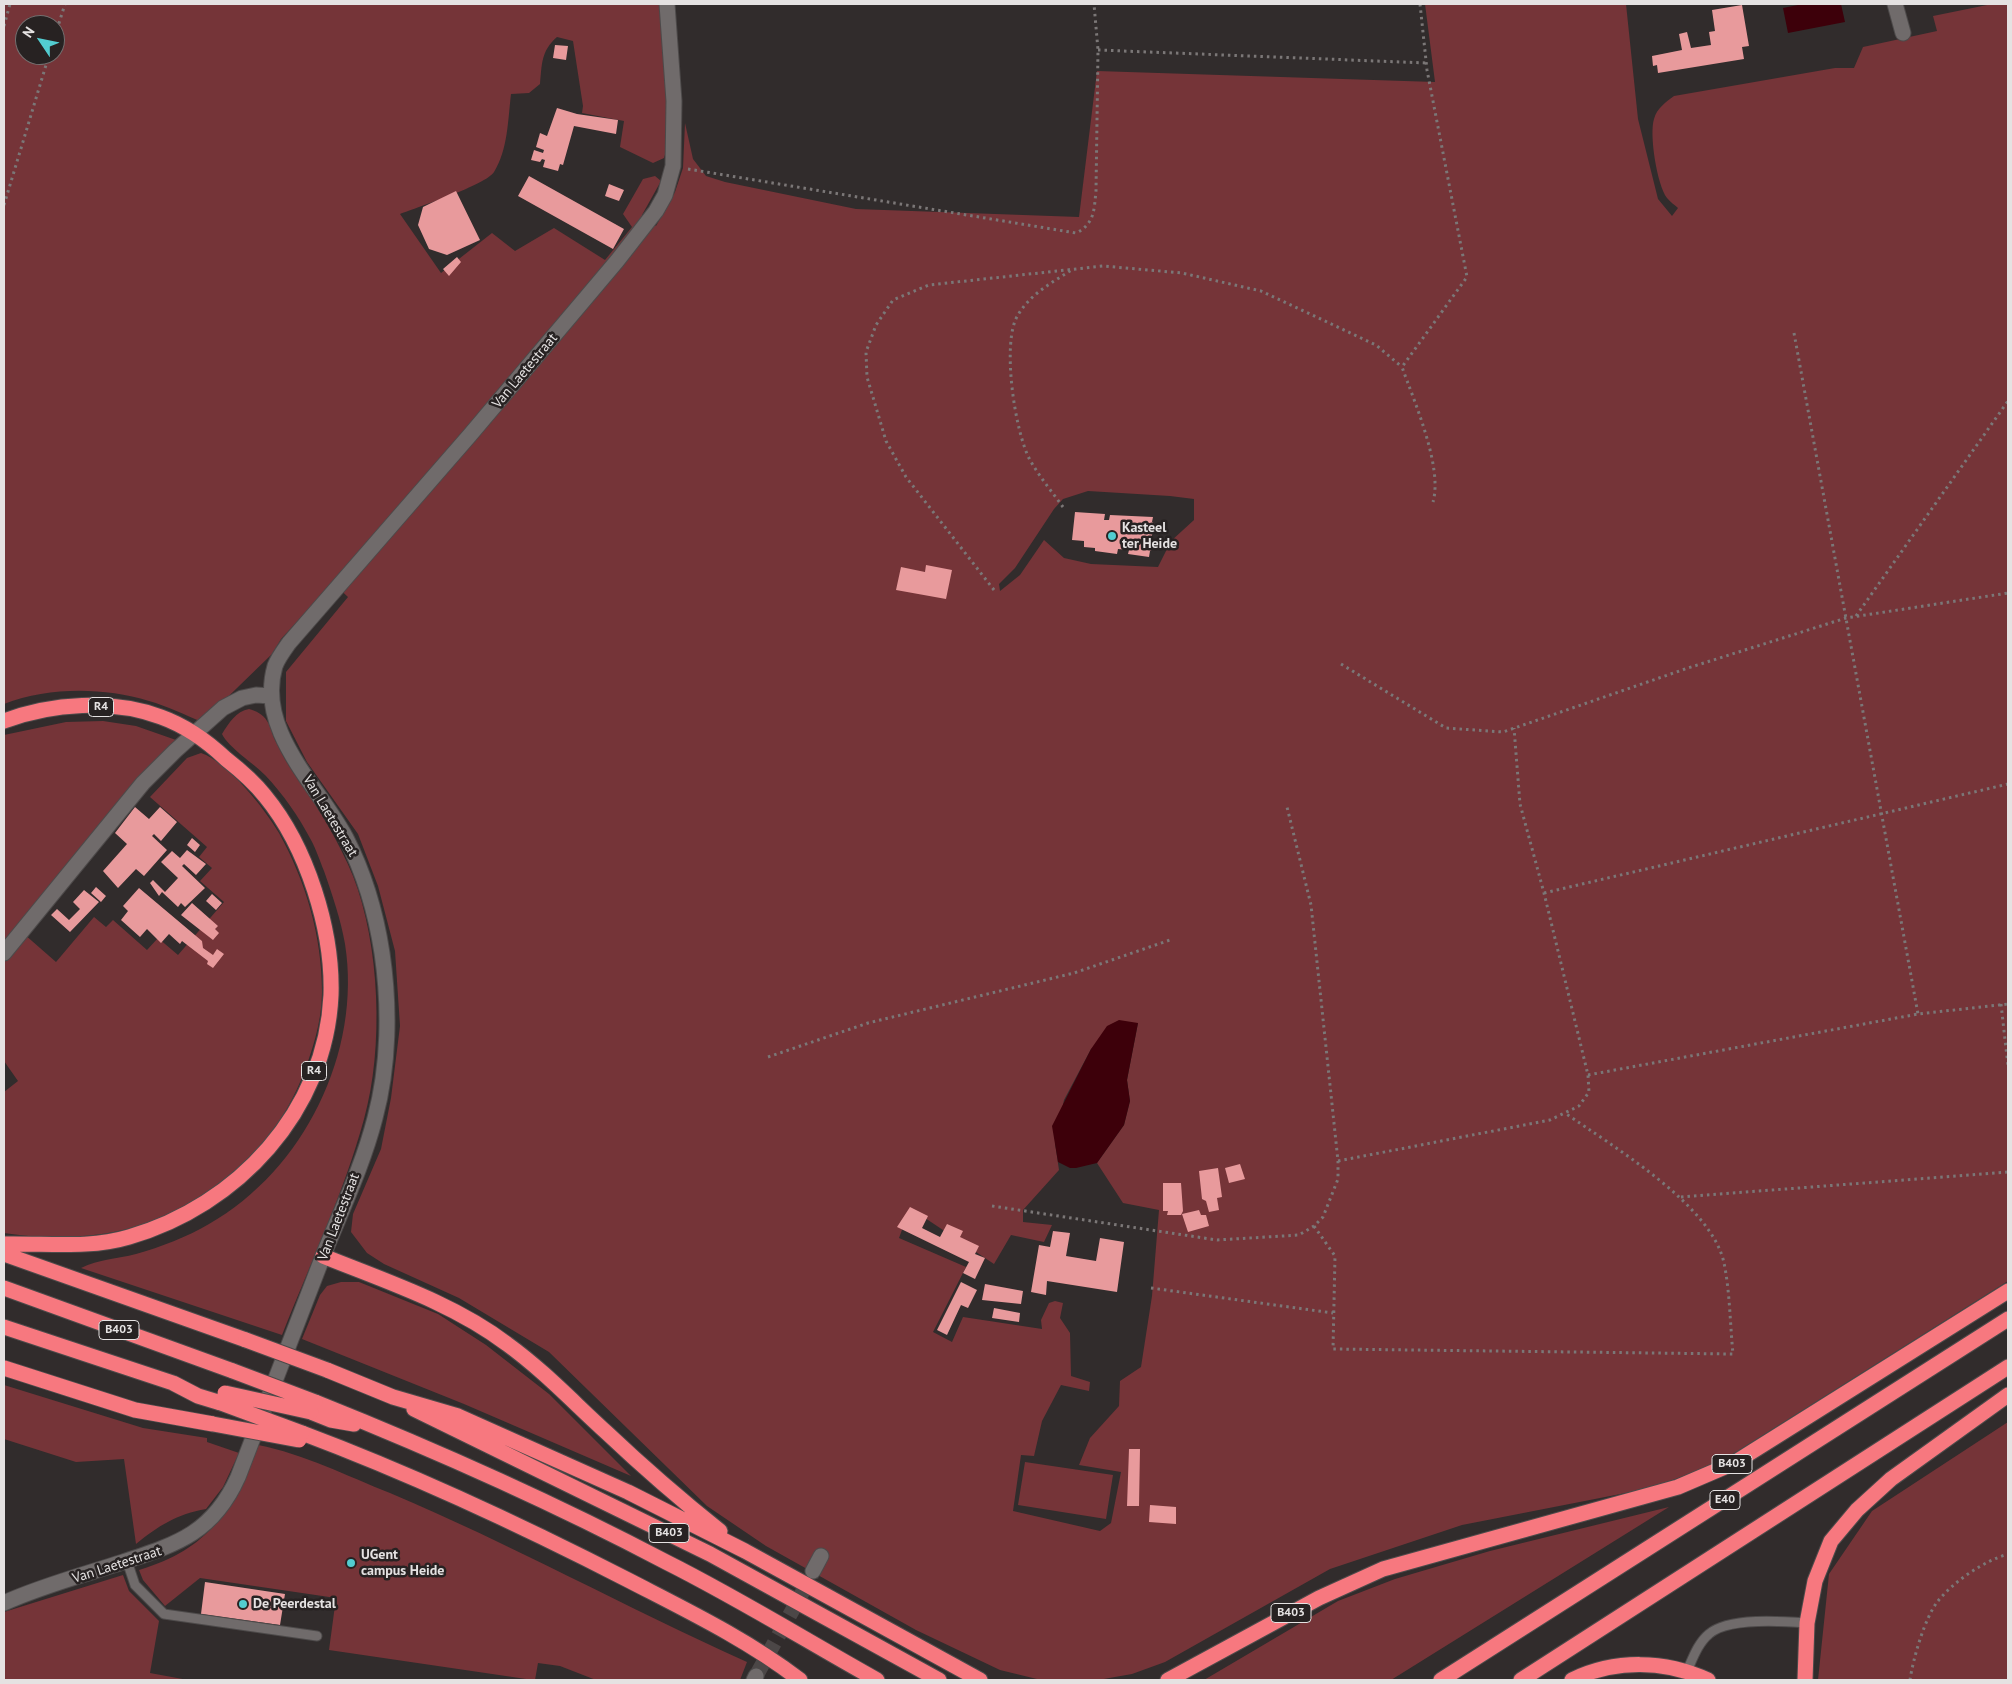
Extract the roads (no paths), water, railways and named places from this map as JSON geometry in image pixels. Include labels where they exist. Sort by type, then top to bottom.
[{"type":"highway","name":"R4","points":[[4,721],[45,709],[74,706],[105,707],[147,713],[196,734],[244,774],[265,796],[289,832],[306,870],[322,916],[330,958],[329,1006],[325,1034],[314,1071],[299,1107],[277,1139],[248,1171],[220,1194],[189,1214],[127,1238],[96,1243],[60,1245],[4,1244]]},
{"type":"highway","name":"B403","points":[[4,1254],[246,1340],[393,1397],[458,1416],[628,1492],[745,1551],[980,1680]]},
{"type":"highway","name":"B403","points":[[323,1256],[416,1293],[465,1318],[506,1343],[555,1383],[665,1487],[745,1551]]},
{"type":"highway","name":"B403","points":[[4,1288],[234,1371],[313,1407],[389,1431],[504,1482],[668,1562],[877,1680]]},
{"type":"highway","name":"B403","points":[[1168,1680],[1319,1598],[1383,1569],[1678,1487],[1734,1463],[2008,1291]]},
{"type":"highway","name":"E40","points":[[1441,1680],[2008,1319]]},
{"type":"highway","points":[[4,1327],[223,1398],[301,1437]]},
{"type":"highway","points":[[1521,1680],[2008,1367]]},
{"type":"highway","points":[[4,1368],[134,1410],[326,1442],[448,1493],[565,1548],[674,1604],[771,1658],[800,1680]]},
{"type":"highway","points":[[1805,1680],[1807,1623],[1815,1581],[1831,1541],[1857,1510],[1891,1479],[2008,1395]]},
{"type":"highway","name":"B403","points":[[393,1397],[425,1416],[582,1490],[710,1554],[939,1680]]},
{"type":"highway","points":[[223,1398],[313,1407]]},
{"type":"highway","points":[[1572,1680],[1616,1666],[1658,1664],[1688,1671],[1708,1680]]},
{"type":"street","name":"Van Laetestraat","points":[[4,1604],[166,1548],[194,1532],[221,1508],[231,1493],[360,1164],[378,1106],[383,1077],[386,1030],[382,954],[374,915],[359,866],[346,838],[282,736],[274,715],[271,696],[276,665],[289,643],[470,436],[628,248],[665,195],[673,166],[674,101],[667,4]]},
{"type":"street","points":[[1894,4],[1903,32]]},
{"type":"street","points":[[4,953],[144,783],[223,708],[242,698],[256,695],[271,696]]},
{"type":"street","points":[[814,1571],[821,1556]]},
{"type":"lane","points":[[127,1561],[135,1585],[164,1614],[317,1636]]},
{"type":"lane","points":[[1688,1671],[1697,1650],[1709,1634],[1724,1626],[1784,1621],[1807,1623]]},
{"type":"tunnel","points":[[756,1676],[812,1575]]},
{"type":"place","name":"Kasteel ter Heide","points":[[1112,536]]},
{"type":"place","name":"UGent campus Heide","points":[[351,1563]]},
{"type":"place","name":"De Peerdestal","points":[[243,1604]]}]
